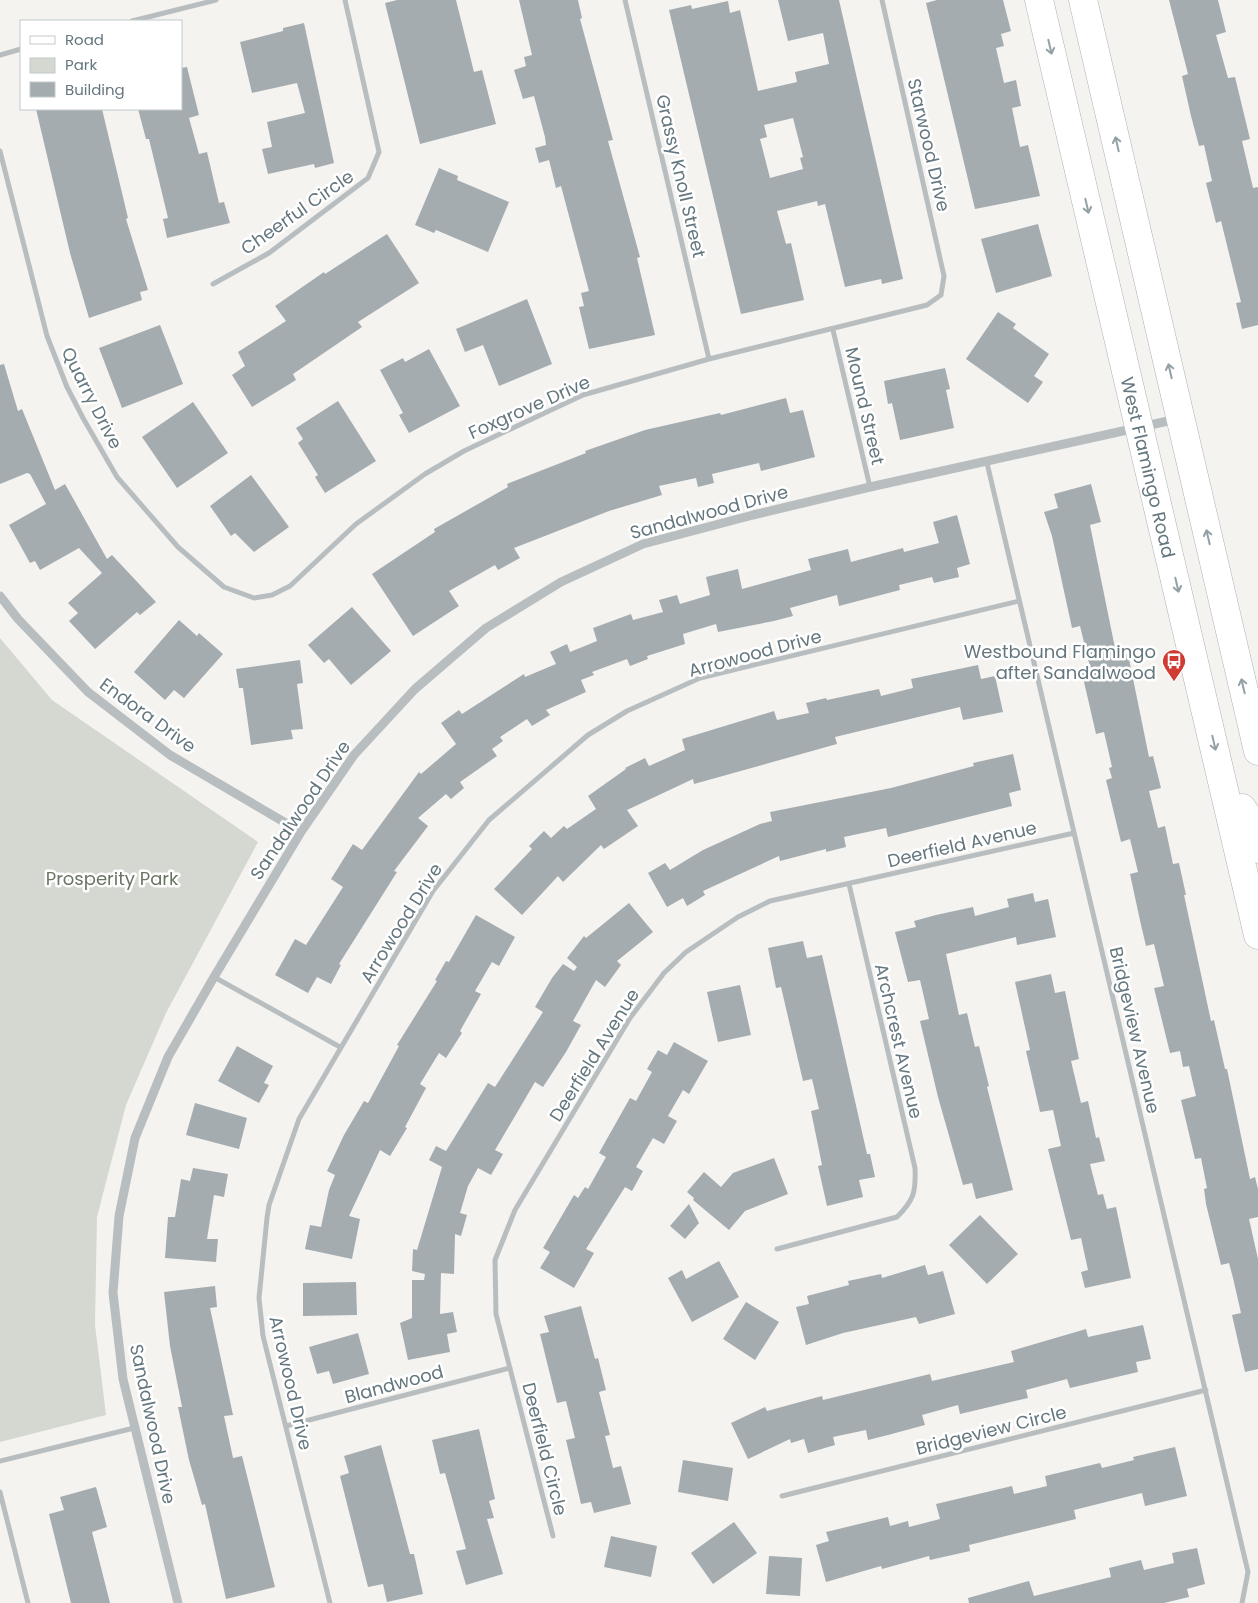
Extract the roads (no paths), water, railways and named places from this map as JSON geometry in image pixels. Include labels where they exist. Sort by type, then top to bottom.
[{"type":"main road","name":"West Flamingo Road","points":[[1038,0],[1258,934]]},
{"type":"main road","points":[[1083,0],[1258,751]]},
{"type":"main road","points":[[1222,778],[1252,823],[1258,849]]},
{"type":"street","points":[[136,20],[216,0]]},
{"type":"street","name":"Cheerful Circle","points":[[212,284],[269,253],[368,178],[379,152],[345,0]]},
{"type":"street","name":"Grassy Knoll Street","points":[[626,0],[709,359]]},
{"type":"street","name":"Starwood Drive","points":[[882,0],[944,276],[941,295]]},
{"type":"street","points":[[0,55],[20,49]]},
{"type":"street","name":"Quarry Drive","points":[[0,151],[47,336],[67,387],[83,418],[117,476],[178,547],[224,587],[254,598]]},
{"type":"street","name":"Foxgrove Drive","points":[[254,598],[272,595],[290,586],[356,524],[426,474],[464,451],[582,395],[709,359],[833,330],[927,305],[941,295]]},
{"type":"street","name":"Mound Street","points":[[833,330],[870,487]]},
{"type":"street","name":"Sandalwood Drive","points":[[178,1603],[123,1379],[113,1293],[119,1216],[134,1138],[168,1057],[301,832],[354,755],[414,689],[486,628],[560,582],[643,544],[870,487],[987,463],[1181,418]]},
{"type":"street","name":"Bridgeview Avenue","points":[[987,463],[1248,1572],[1242,1603]]},
{"type":"street","name":"Endora Drive","points":[[0,596],[18,619],[88,692],[170,755],[301,832]]},
{"type":"street","name":"Arrowood Drive","points":[[330,1603],[263,1336],[260,1307],[268,1205],[299,1119],[434,890],[489,820],[588,735],[627,711],[700,678],[1019,601]]},
{"type":"street","name":"Deerfield Avenue","points":[[510,1368],[496,1314],[495,1260],[515,1210],[630,1018],[664,973],[686,952],[738,917],[770,901],[1074,832]]},
{"type":"street","name":"Archcrest Avenue","points":[[777,1249],[897,1218],[910,1204],[916,1188],[915,1168],[849,884]]},
{"type":"street","points":[[214,977],[340,1047]]},
{"type":"street","name":"Blandwood","points":[[286,1426],[510,1368]]},
{"type":"street","name":"Deerfield Circle","points":[[510,1368],[553,1536]]},
{"type":"street","name":"Bridgeview Circle","points":[[782,1496],[1206,1390]]},
{"type":"street","points":[[0,1461],[134,1428]]},
{"type":"street","points":[[0,1492],[28,1603]]},
{"type":"place","name":"Westbound Flamingo after Sandalwood","points":[[1174,682]]},
{"type":"park label","name":"Prosperity Park","points":[[112,878]]}]
